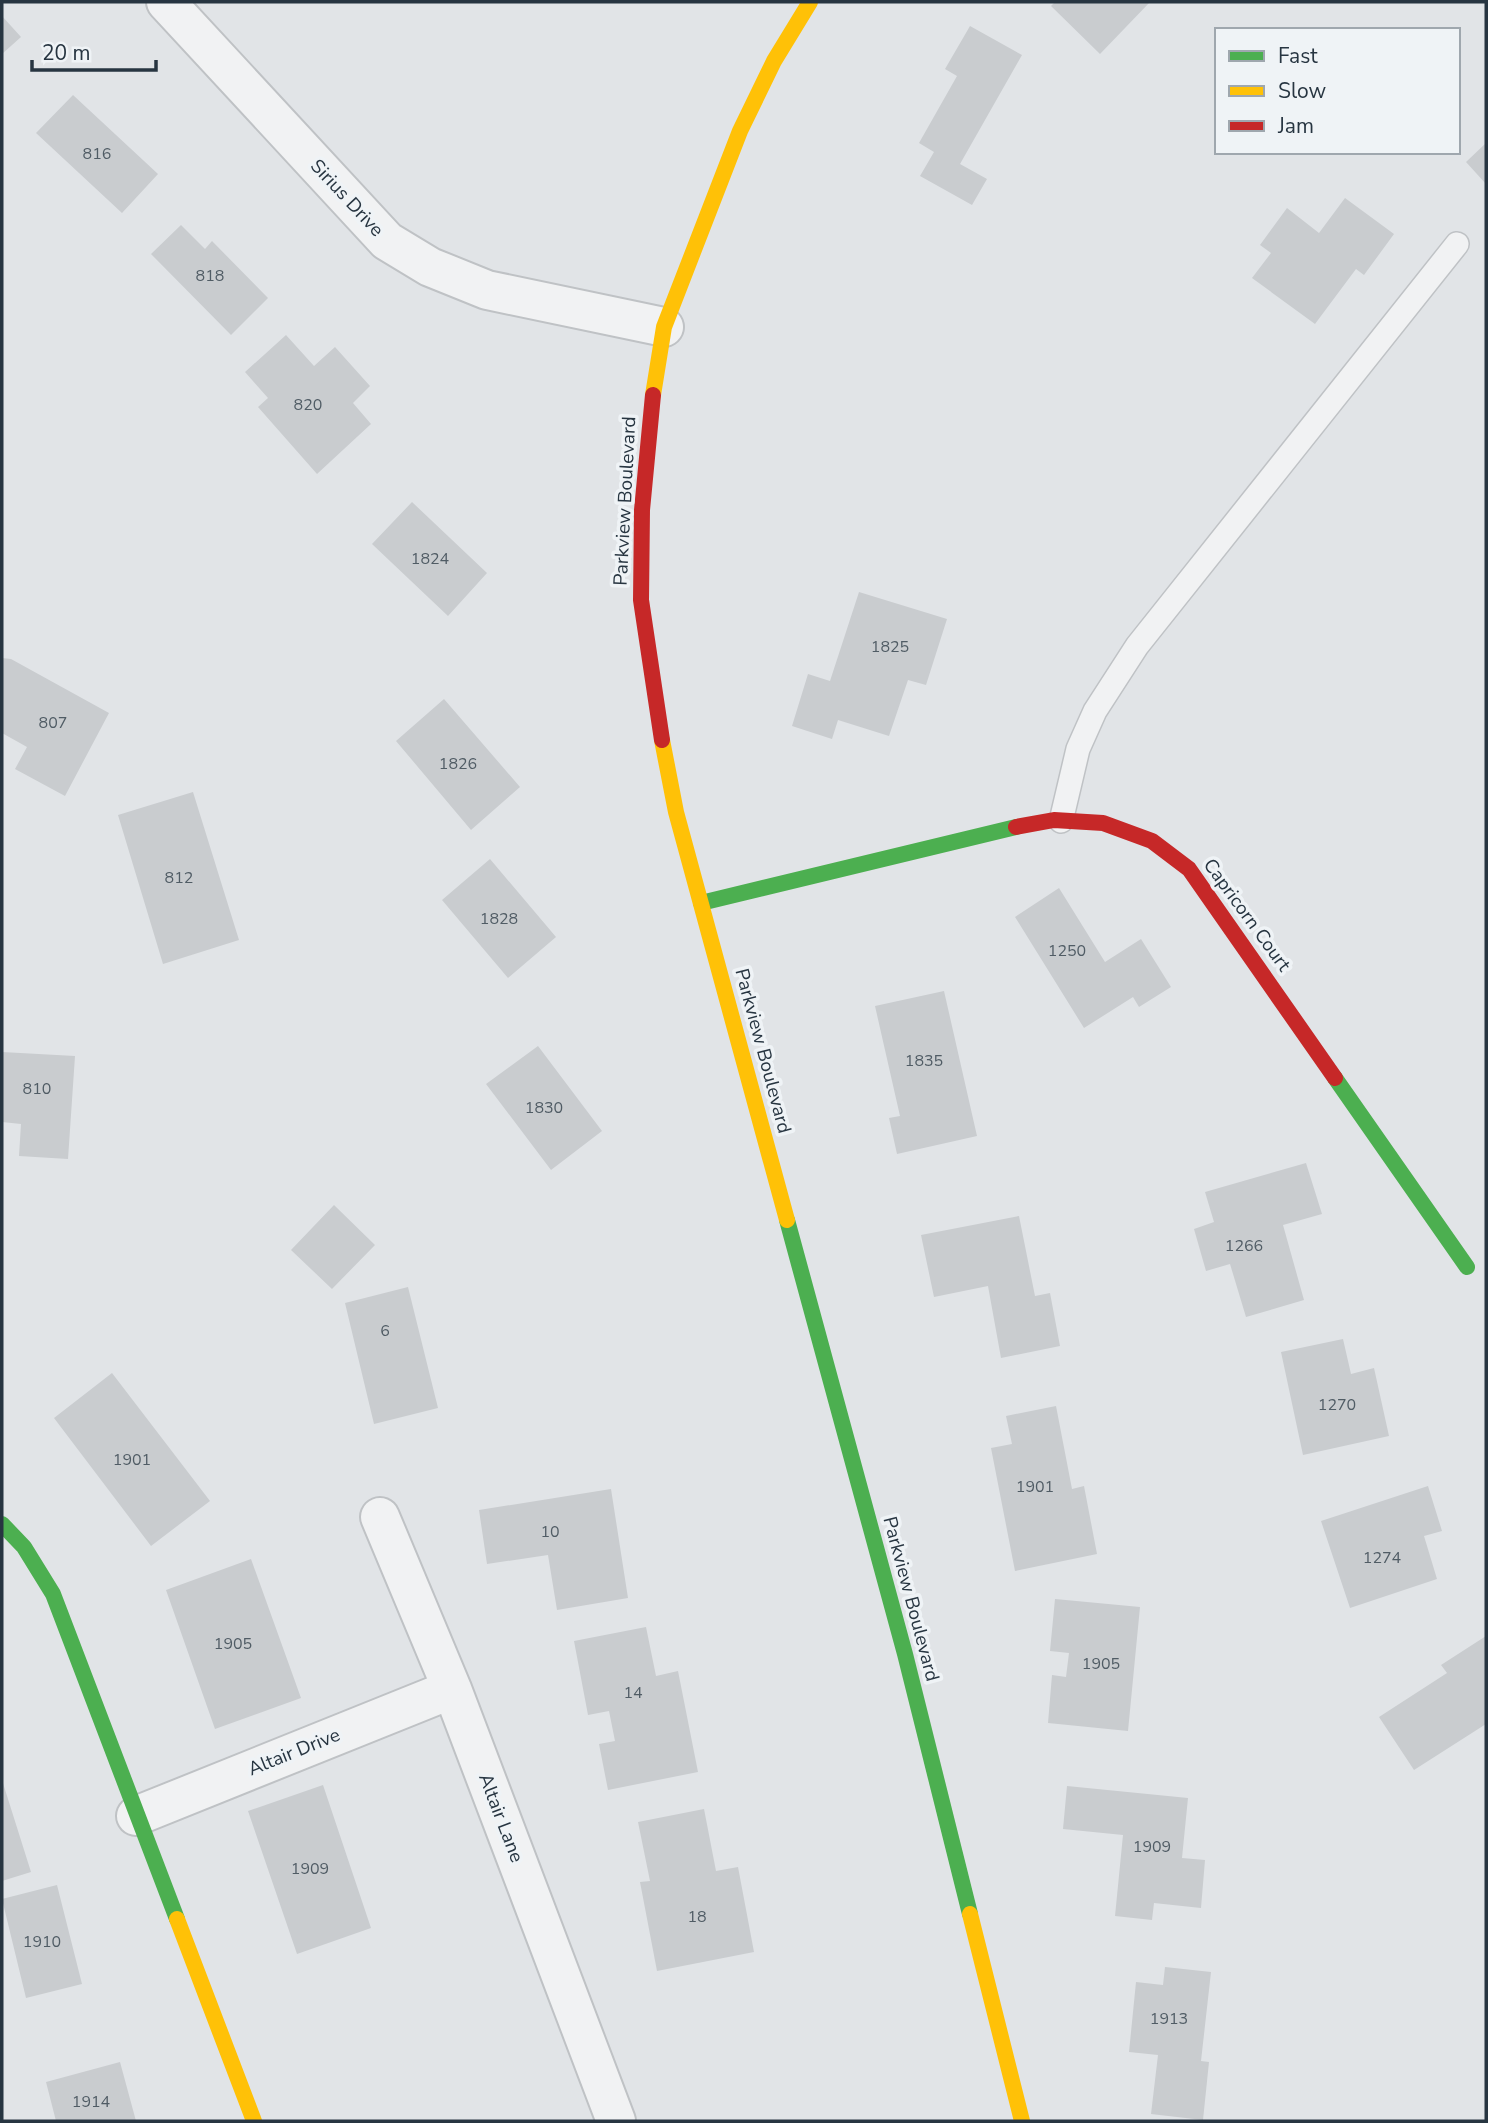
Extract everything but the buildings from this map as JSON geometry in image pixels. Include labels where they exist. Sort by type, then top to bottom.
[{"type":"street","name":"Sirius Drive","points":[[166,2],[387,241],[430,267],[487,290],[664,327]]},
{"type":"street","name":"Parkview Boulevard","points":[[810,2],[774,61],[740,131],[664,327],[652,399],[642,510],[641,600],[655,704],[676,812],[905,1654],[1022,2121]]},
{"type":"street","name":"Capricorn Court","points":[[701,903],[996,831],[1061,821],[1103,823],[1152,841],[1189,869],[1467,1267]]},
{"type":"street","name":"Altair Lane","points":[[380,1517],[452,1689],[616,2121]]},
{"type":"street","points":[[2,1524],[24,1547],[53,1594],[254,2121]]},
{"type":"street","name":"Altair Drive","points":[[136,1816],[452,1689]]},
{"type":"lane","points":[[1061,821],[1078,749],[1095,711],[1129,657],[1457,244]]},
{"type":"traffic: fast","points":[[701,903],[1016,827]]},
{"type":"traffic: fast","points":[[1335,1078],[1467,1267]]},
{"type":"traffic: fast","points":[[787,1220],[905,1654],[970,1914]]},
{"type":"traffic: fast","points":[[2,1524],[24,1547],[53,1594],[177,1919]]},
{"type":"traffic: slow","points":[[653,395],[664,327],[740,131],[774,61],[810,2]]},
{"type":"traffic: slow","points":[[662,740],[676,812],[787,1220]]},
{"type":"traffic: slow","points":[[970,1914],[1022,2121]]},
{"type":"traffic: slow","points":[[177,1919],[254,2121]]},
{"type":"traffic: jam","points":[[653,395],[642,510],[641,600],[662,740]]},
{"type":"traffic: jam","points":[[1016,827],[1054,820],[1103,823],[1152,841],[1189,869],[1335,1078]]}]
